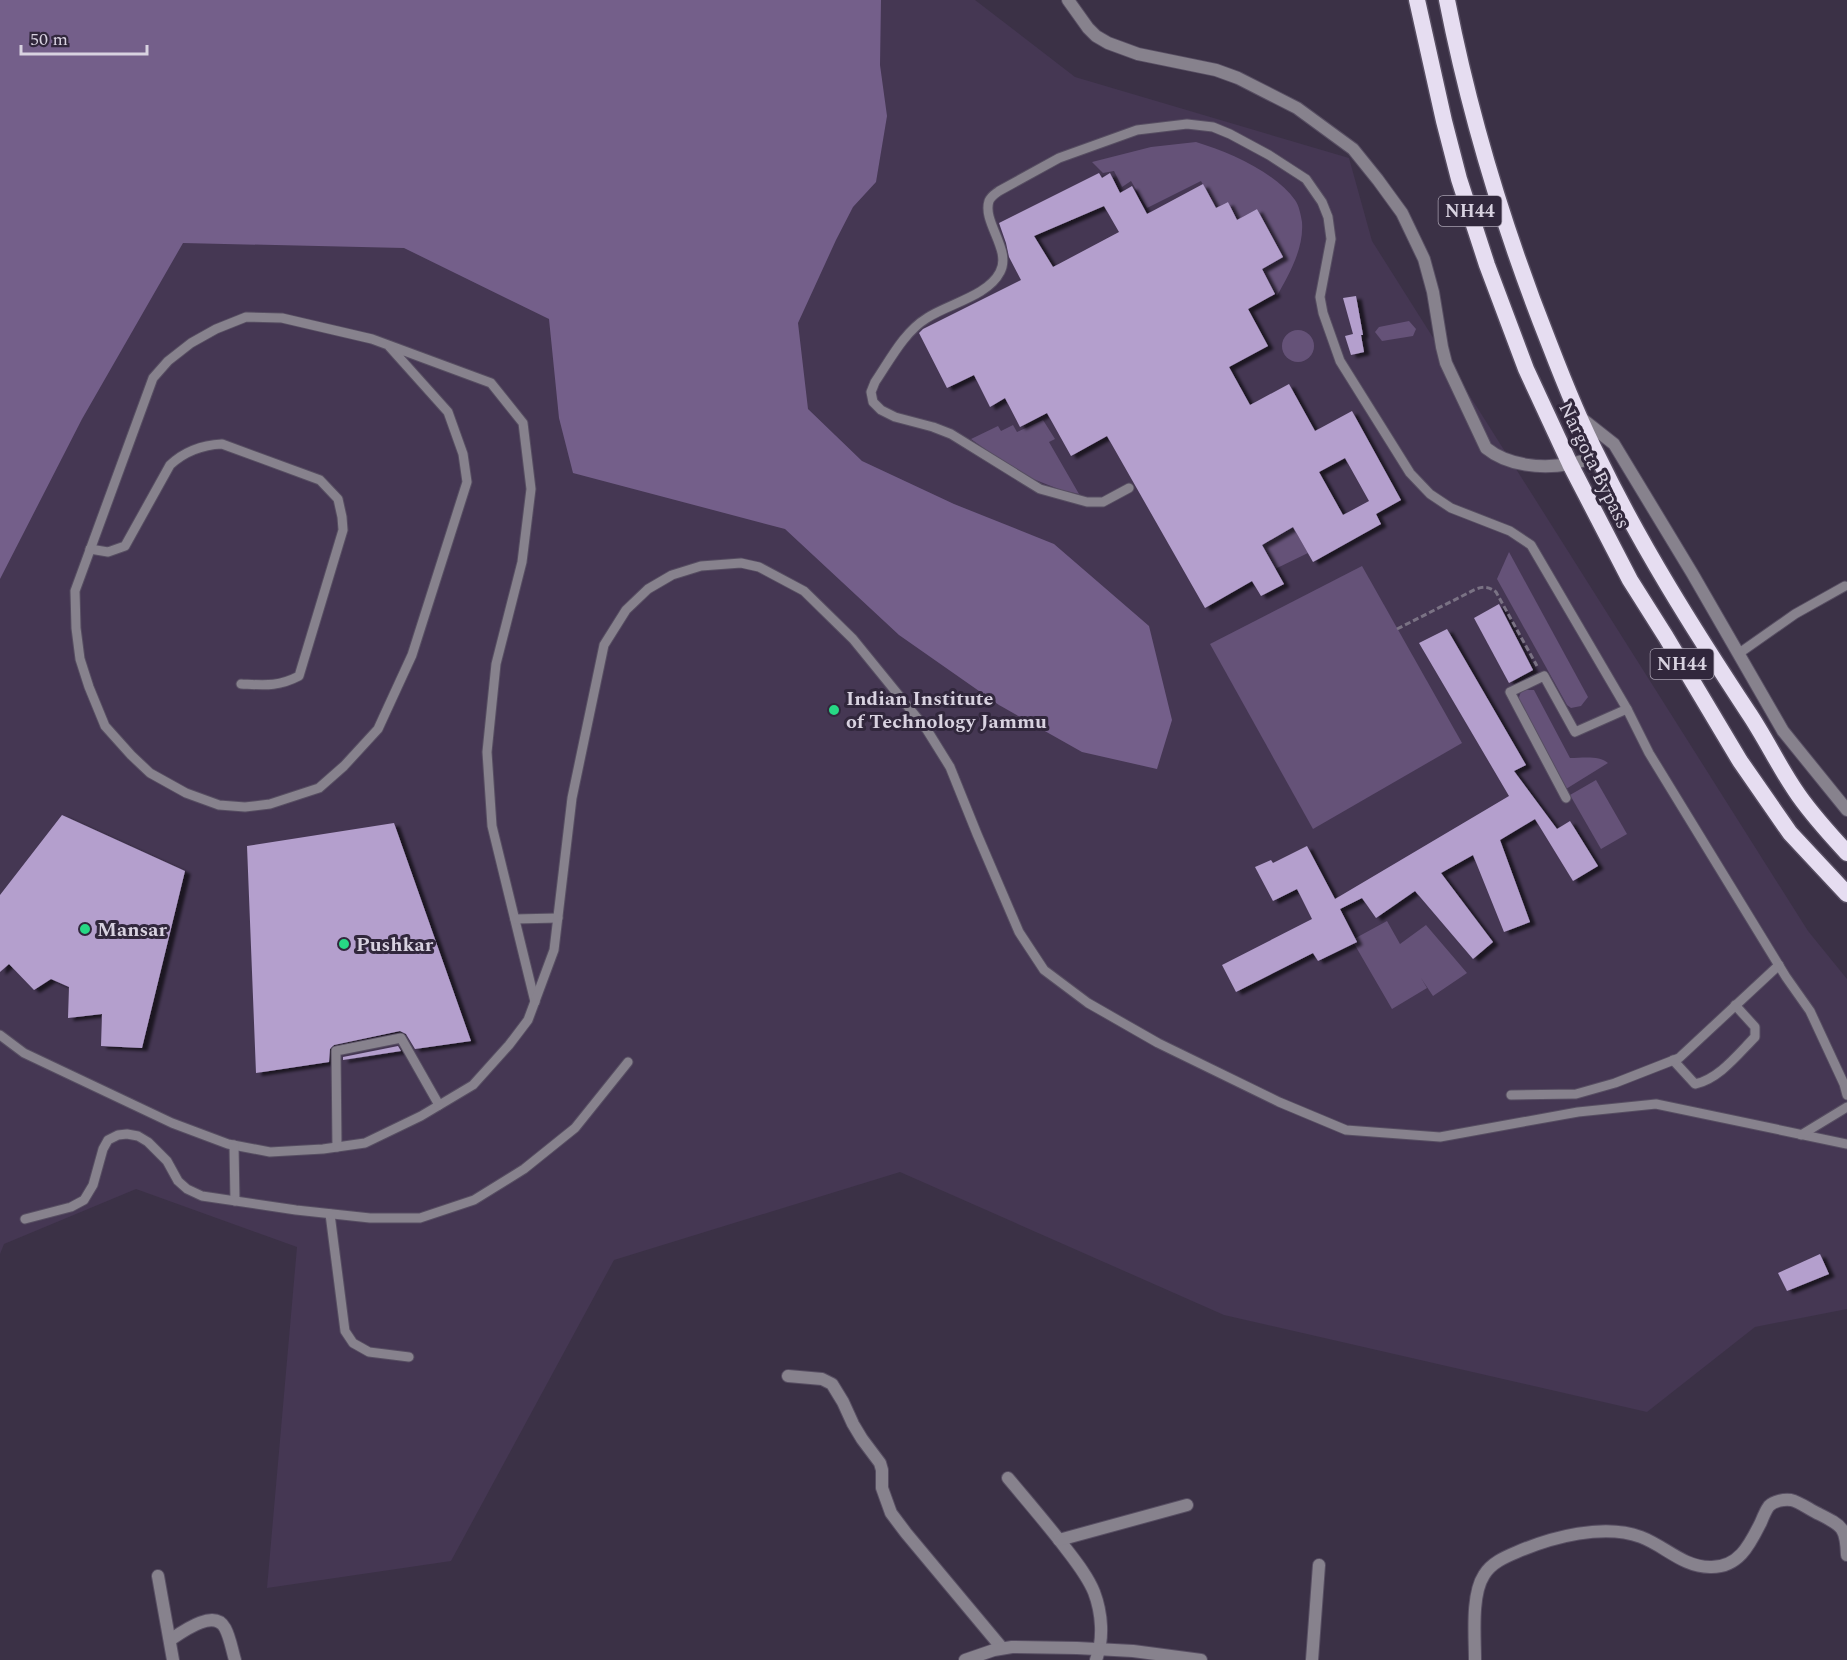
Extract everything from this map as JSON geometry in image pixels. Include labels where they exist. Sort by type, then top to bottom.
[{"type":"highway","name":"Nargota Bypass","points":[[1417,0],[1459,179],[1504,314],[1570,464],[1630,580],[1740,761],[1790,833],[1847,894]]},
{"type":"highway","name":"Nargota Bypass","points":[[1447,0],[1464,80],[1490,173],[1527,286],[1572,402],[1597,456],[1627,514],[1681,606],[1786,775],[1822,825],[1847,853]]},
{"type":"street","points":[[1068,0],[1088,28],[1108,43],[1138,54],[1216,70],[1238,78],[1297,108],[1353,149],[1402,213],[1424,259],[1433,292],[1446,363],[1486,448],[1495,455],[1537,466],[1570,464],[1597,456]]},
{"type":"street","points":[[1580,418],[1614,444],[1783,731],[1847,810]]},
{"type":"street","points":[[788,1376],[822,1379],[832,1384],[857,1431],[880,1462],[882,1488],[891,1513],[1002,1648]]},
{"type":"street","points":[[1008,1478],[1082,1570],[1094,1592],[1100,1614],[1098,1655]]},
{"type":"street","points":[[1475,1660],[1477,1590],[1484,1575],[1494,1564],[1541,1542],[1583,1533],[1621,1532],[1642,1537],[1688,1564],[1711,1568],[1731,1563],[1748,1548],[1769,1506],[1780,1500],[1791,1500],[1842,1528],[1846,1537],[1847,1555]]},
{"type":"street","points":[[1059,1540],[1187,1505]]},
{"type":"street","points":[[1312,1660],[1319,1565]]},
{"type":"street","points":[[158,1576],[173,1660]]},
{"type":"street","points":[[170,1640],[198,1623],[216,1621],[225,1628],[235,1660]]},
{"type":"street","points":[[965,1660],[1002,1648],[1098,1655],[1133,1651],[1201,1660]]},
{"type":"lane","points":[[1129,488],[1103,502],[1087,502],[1040,489],[951,434],[895,417],[880,410],[873,402],[871,392],[875,382],[913,329],[927,318],[979,292],[994,281],[1002,270],[1002,254],[988,207],[990,198],[999,191],[1059,158],[1137,130],[1187,124],[1213,128],[1269,155],[1305,179],[1322,202],[1328,218],[1331,239],[1320,297],[1323,313],[1340,361],[1410,473],[1430,494],[1451,508],[1510,531],[1530,545],[1627,709],[1649,753],[1779,965],[1810,1011],[1847,1095]]},
{"type":"lane","points":[[388,345],[448,412],[463,454],[467,482],[412,655],[378,729],[344,766],[319,788],[270,804],[245,807],[219,805],[186,793],[150,773],[105,726],[80,658],[75,591],[153,378],[168,361],[191,343],[216,329],[246,317],[282,318],[372,339],[491,383],[523,423],[531,489],[522,562],[496,664],[487,752],[492,826],[535,1002]]},
{"type":"lane","points":[[90,549],[108,552],[126,546],[170,465],[181,455],[209,444],[222,444],[320,480],[338,499],[343,530],[299,676],[285,683],[241,684]]},
{"type":"lane","points":[[0,1035],[24,1053],[172,1123],[234,1145],[270,1152],[365,1143],[421,1116],[473,1084],[509,1045],[528,1020],[554,950],[572,798],[604,645],[626,610],[648,589],[672,575],[701,566],[741,563],[759,567],[804,591],[853,639],[927,730],[950,767],[1019,932],[1044,970],[1088,1003],[1158,1043],[1279,1102],[1346,1130],[1440,1137],[1578,1112],[1656,1104],[1847,1144]]},
{"type":"lane","points":[[1738,654],[1795,614],[1845,586]]},
{"type":"lane","points":[[1566,798],[1510,692],[1544,676],[1575,732],[1627,709]]},
{"type":"lane","points":[[515,919],[558,918]]},
{"type":"lane","points":[[1511,1095],[1576,1094],[1615,1083],[1679,1058],[1779,965]]},
{"type":"lane","points":[[1672,1060],[1695,1084],[1704,1082],[1723,1068],[1755,1037],[1755,1027],[1735,1005]]},
{"type":"lane","points":[[337,1147],[336,1051],[401,1038],[439,1105]]},
{"type":"lane","points":[[25,1220],[71,1207],[84,1200],[93,1185],[103,1149],[108,1140],[127,1134],[138,1136],[148,1142],[167,1161],[178,1181],[187,1189],[202,1196],[330,1214],[370,1218],[420,1218],[474,1200],[524,1169],[575,1128],[628,1062]]},
{"type":"lane","points":[[1801,1134],[1847,1107]]},
{"type":"lane","points":[[234,1145],[235,1201]]},
{"type":"lane","points":[[330,1214],[345,1331],[353,1343],[369,1352],[410,1357]]},
{"type":"path","points":[[1397,629],[1476,589],[1490,587],[1496,592],[1538,667]]},
{"type":"shaded area","name":"Indian Institute of Technology Jammu","points":[[0,0],[975,0],[1075,77],[1349,158],[1372,241],[1808,931],[1847,979],[1847,1309],[1755,1327],[1647,1412],[1224,1315],[900,1172],[614,1260],[451,1561],[267,1588],[297,1247],[136,1189],[4,1244],[0,1254]]},
{"type":"shaded area","points":[[0,0],[881,0],[880,65],[887,116],[876,182],[853,207],[798,323],[808,409],[862,461],[954,504],[1054,544],[1149,626],[1172,720],[1157,769],[1082,752],[999,705],[899,635],[785,529],[573,473],[559,418],[549,319],[404,248],[183,243],[82,419],[0,579]]},
{"type":"shaded area","points":[[1196,142],[1237,157],[1264,172],[1286,190],[1296,202],[1302,222],[1301,242],[1295,261],[1277,296],[1261,269],[1283,257],[1257,209],[1237,220],[1228,202],[1216,208],[1201,181],[1147,208],[1131,181],[1122,187],[1114,171],[1103,173],[1092,162],[1151,147]]},
{"type":"shaded area","points":[[1409,321],[1416,329],[1413,336],[1382,341],[1375,332],[1379,327]]},
{"type":"shaded area","points":[[1298,330],[1309,335],[1314,346],[1309,357],[1298,362],[1287,357],[1282,346],[1287,335]]},
{"type":"shaded area","points":[[1043,420],[1055,439],[1049,442],[1079,494],[1061,490],[1018,473],[971,439],[998,426],[1001,431],[1013,425],[1017,432]]},
{"type":"shaded area","points":[[1293,527],[1308,553],[1275,569],[1262,545]]},
{"type":"shaded area","points":[[1509,552],[1588,697],[1581,706],[1571,708],[1567,705],[1497,579]]},
{"type":"shaded area","points":[[1362,566],[1462,743],[1313,829],[1210,644]]},
{"type":"shaded area","points":[[1523,690],[1534,690],[1570,758],[1595,758],[1608,763],[1566,789],[1518,701]]},
{"type":"shaded area","points":[[1596,780],[1627,834],[1601,849],[1570,795]]},
{"type":"shaded area","points":[[1387,921],[1400,944],[1426,925],[1467,973],[1433,996],[1421,978],[1427,988],[1392,1009],[1352,940]]},
{"type":"building","points":[[1099,173],[1102,178],[1110,173],[1120,193],[1132,186],[1147,214],[1203,184],[1216,208],[1228,202],[1237,220],[1257,209],[1283,257],[1262,269],[1275,294],[1248,309],[1268,346],[1229,367],[1250,405],[1289,384],[1315,431],[1352,411],[1401,500],[1376,514],[1381,524],[1313,562],[1293,527],[1262,545],[1284,584],[1261,596],[1252,581],[1205,608],[1107,436],[1071,456],[1047,413],[1020,427],[1005,398],[990,407],[974,375],[947,388],[919,333],[1021,280],[1009,257],[999,223]],"holes":[[[1104,206],[1119,232],[1053,267],[1034,236]],[[1345,458],[1369,501],[1343,515],[1319,472]]]},
{"type":"building","points":[[1356,296],[1364,352],[1351,355],[1345,336],[1353,334],[1343,298]]},
{"type":"building","points":[[1499,604],[1533,670],[1509,683],[1474,618]]},
{"type":"building","points":[[1447,629],[1526,765],[1514,771],[1557,829],[1570,821],[1598,866],[1573,881],[1535,819],[1500,840],[1530,922],[1504,932],[1473,855],[1441,873],[1493,942],[1473,959],[1415,891],[1376,918],[1362,898],[1340,909],[1357,942],[1318,961],[1313,953],[1236,992],[1222,965],[1312,919],[1297,889],[1273,901],[1255,867],[1271,860],[1273,863],[1307,846],[1335,899],[1509,796],[1419,643]]},
{"type":"building","name":"Mansar","points":[[62,815],[185,871],[142,1048],[101,1046],[102,1014],[68,1018],[69,987],[51,979],[34,990],[9,964],[0,972],[0,895]]},
{"type":"building","name":"Pushkar","points":[[394,823],[471,1041],[415,1049],[406,1034],[400,1031],[334,1045],[330,1049],[329,1062],[256,1073],[247,846]]},
{"type":"building","points":[[398,1046],[401,1051],[343,1060],[343,1057]]},
{"type":"building","points":[[1820,1254],[1829,1274],[1787,1291],[1778,1273]]},
{"type":"place","name":"Indian Institute of Technology Jammu","points":[[834,710]]},
{"type":"place","name":"Mansar","points":[[85,929]]},
{"type":"place","name":"Pushkar","points":[[344,944]]}]
